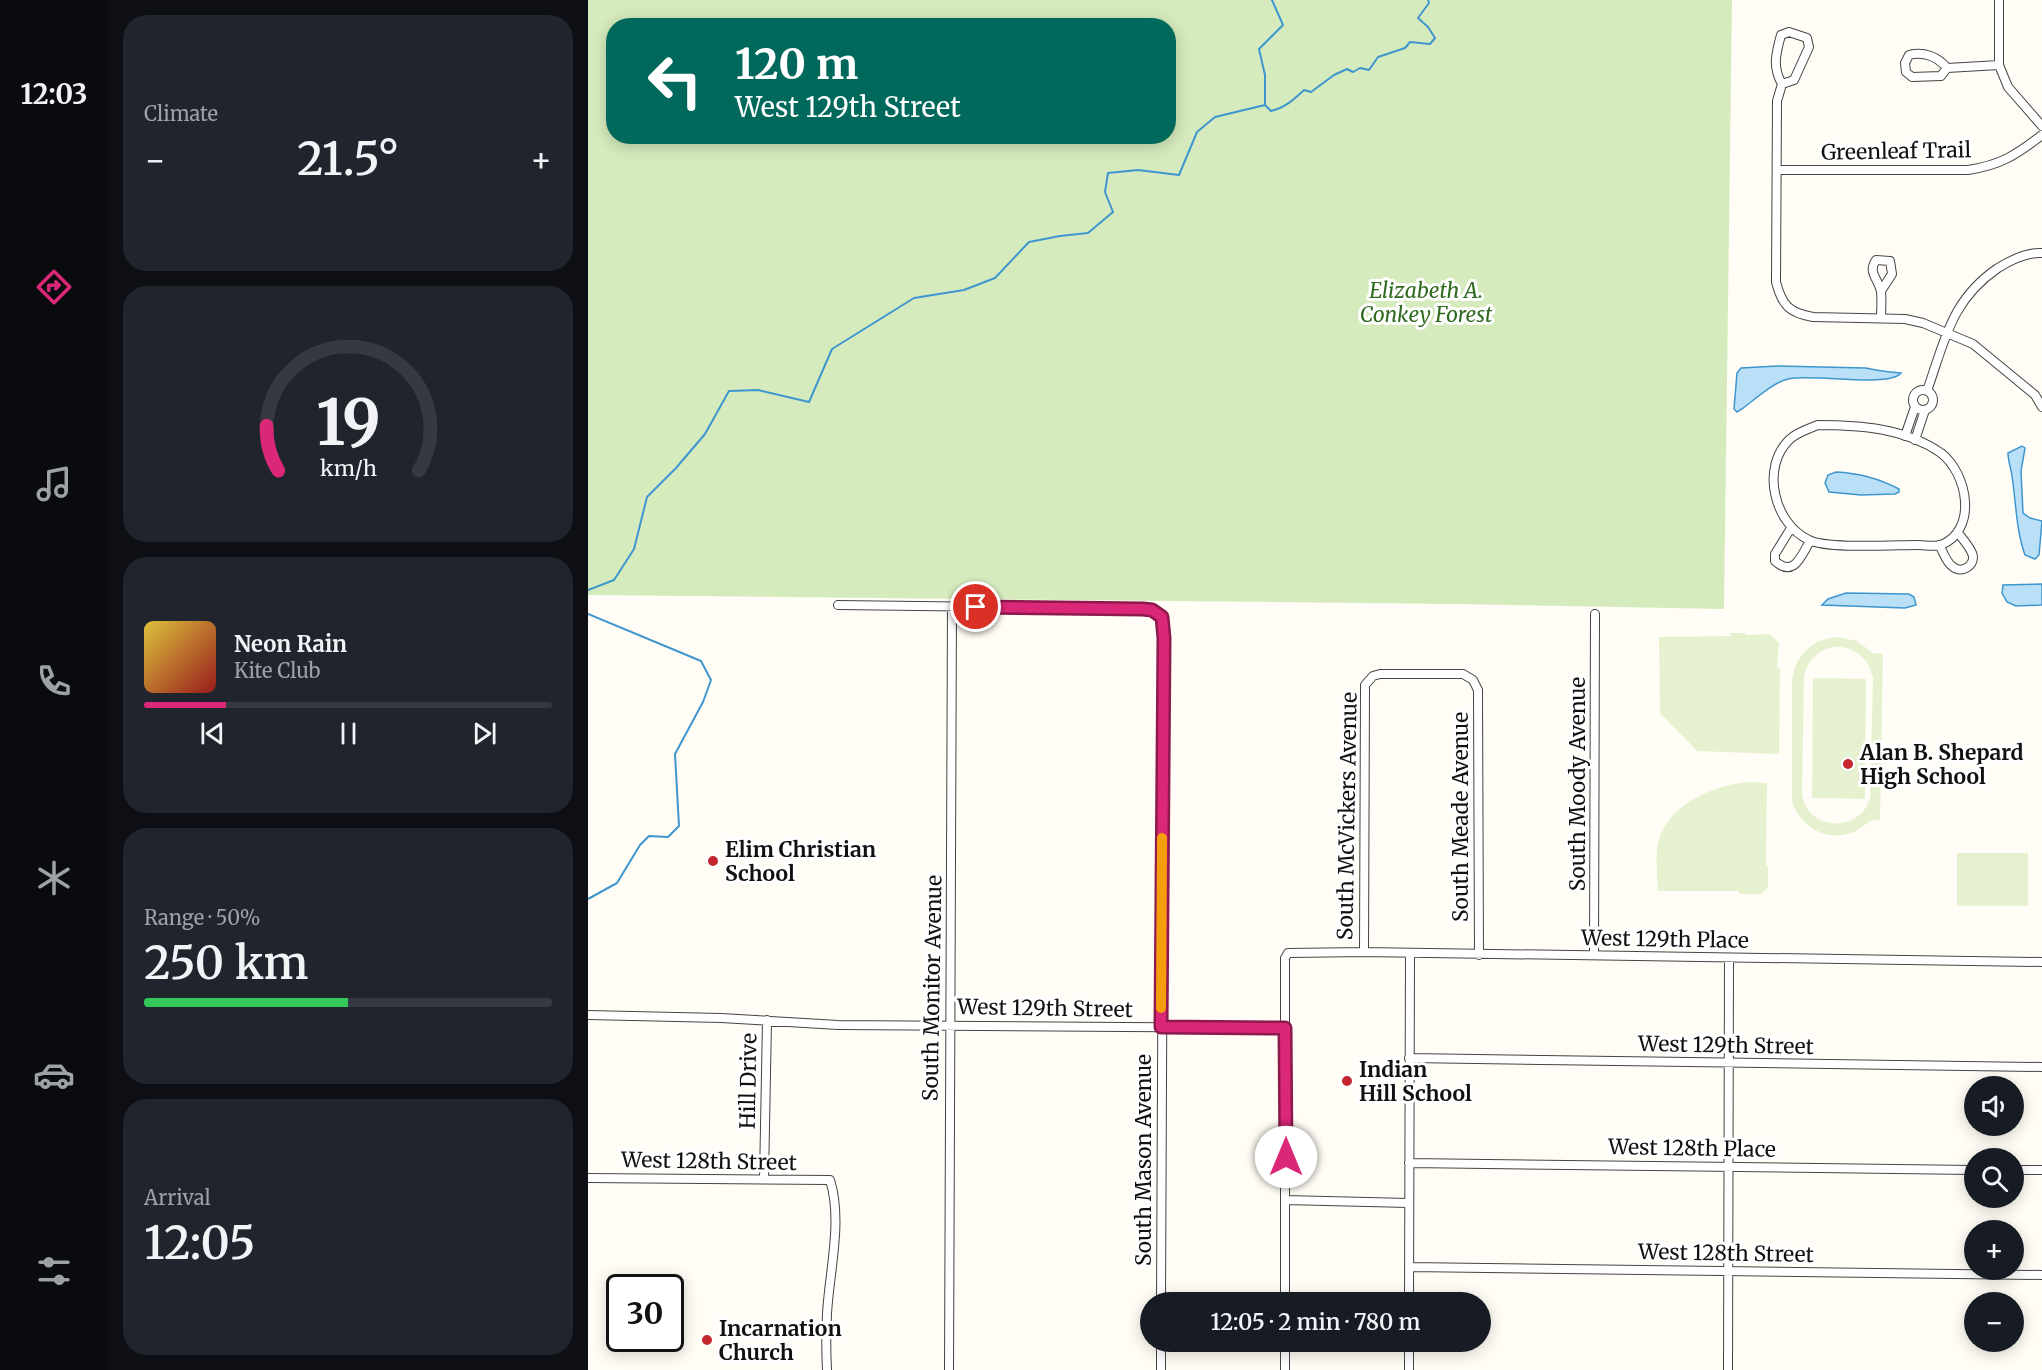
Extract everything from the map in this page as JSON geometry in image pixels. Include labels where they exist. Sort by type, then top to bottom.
[{"type":"street","points":[[2000,0],[2000,65],[2008,87],[2042,126]]},
{"type":"street","points":[[1782,84],[1794,80],[1809,47],[1807,39],[1789,32],[1781,35],[1775,73],[1782,84],[1777,101],[1776,282],[1786,307],[1802,315],[1813,317],[1914,321],[1947,332],[1972,344],[2007,371],[2035,394],[2042,407]]},
{"type":"street","points":[[1947,68],[1939,59],[1918,53],[1909,55],[1905,63],[1906,72],[1912,77],[1941,76],[1947,68],[2000,65]]},
{"type":"street","name":"Greenleaf Trail","points":[[1778,170],[1968,170],[1989,167],[2016,155],[2042,135]]},
{"type":"street","points":[[1927,391],[1955,312],[1969,293],[1986,277],[2013,260],[2040,251]]},
{"type":"street","points":[[1881,291],[1881,318]]},
{"type":"street","points":[[1905,436],[1915,406],[1913,400],[1915,394],[1920,390],[1927,391],[1932,395],[1933,401],[1925,410],[1915,440]]},
{"type":"street","points":[[1915,406],[1925,410]]},
{"type":"street","points":[[1818,425],[1858,425],[1878,428],[1915,440],[1943,455],[1960,477],[1965,495],[1965,515],[1958,533],[1939,545],[1834,544],[1810,541],[1791,528],[1778,506],[1774,473],[1778,455],[1789,440],[1803,430],[1818,425]]},
{"type":"street","points":[[1791,528],[1775,554],[1775,561],[1781,567],[1788,568],[1795,565],[1810,541]]},
{"type":"street","points":[[1939,545],[1952,567],[1960,570],[1967,568],[1972,562],[1973,554],[1958,533]]},
{"type":"street","points":[[838,605],[952,607]]},
{"type":"street","name":"South Mason Avenue","points":[[952,607],[1143,609],[1158,613],[1164,622],[1161,1292]]},
{"type":"street","name":"South Monitor Avenue","points":[[949,1370],[952,607]]},
{"type":"street","name":"South Moody Avenue","points":[[1594,955],[1595,614]]},
{"type":"street","name":"South McVickers Avenue","points":[[1364,952],[1364,691],[1368,680],[1380,674],[1463,674],[1473,680]]},
{"type":"street","name":"South Meade Avenue","points":[[1473,680],[1478,690],[1479,955]]},
{"type":"street","name":"West 129th Place","points":[[1285,1028],[1285,958],[1288,953],[1364,952],[2042,962]]},
{"type":"street","points":[[1409,1292],[1410,953]]},
{"type":"street","points":[[1728,1370],[1729,958]]},
{"type":"street","name":"West 129th Street","points":[[588,1015],[767,1020],[838,1025],[1285,1028]]},
{"type":"street","name":"Hill Drive","points":[[764,1179],[767,1020]]},
{"type":"street","points":[[1285,1028],[1285,1292]]},
{"type":"street","name":"West 129th Street","points":[[1409,1058],[2042,1067]]},
{"type":"street","name":"West 128th Place","points":[[1409,1163],[1964,1170]]},
{"type":"street","points":[[2024,1170],[2042,1170]]},
{"type":"street","name":"West 128th Street","points":[[588,1178],[830,1180],[834,1191],[834,1254],[827,1313],[827,1370]]},
{"type":"street","points":[[1286,1200],[1409,1203]]},
{"type":"street","name":"West 128th Street","points":[[1409,1267],[2042,1275]]},
{"type":"street","points":[[1161,1352],[1161,1370]]},
{"type":"street","points":[[1285,1352],[1285,1370]]},
{"type":"street","points":[[1409,1352],[1409,1370]]},
{"type":"green space","name":"Elizabeth A. Conkey Forest","points":[[588,0],[1732,0],[1724,609],[588,595]]},
{"type":"green space","points":[[1730,633],[1770,634],[1779,643],[1777,668],[1780,669],[1779,754],[1697,751],[1660,713],[1659,637],[1730,636]]},
{"type":"green space","points":[[1838,637],[1857,641],[1873,653],[1883,654],[1880,820],[1871,821],[1856,831],[1841,835],[1815,830],[1801,818],[1792,801],[1792,681],[1794,672],[1806,650],[1829,638]],"holes":[[[1832,647],[1840,647],[1859,654],[1868,665],[1873,679],[1870,798],[1864,810],[1856,818],[1834,823],[1823,821],[1813,815],[1806,806],[1802,793],[1804,676],[1810,661],[1817,654]]]},
{"type":"green space","points":[[1813,678],[1866,679],[1865,799],[1812,798]]},
{"type":"green space","points":[[1749,782],[1767,783],[1768,888],[1761,894],[1739,894],[1739,891],[1658,891],[1659,839],[1673,815],[1695,798],[1708,792]]},
{"type":"green space","points":[[1957,853],[2028,853],[2028,906],[1957,906]]},
{"type":"water","points":[[1777,366],[1866,368],[1901,373],[1894,377],[1866,380],[1788,379],[1770,387],[1737,412],[1734,409],[1737,373],[1741,368]]},
{"type":"water","points":[[2022,446],[2025,448],[2021,471],[2023,513],[2030,518],[2042,521],[2039,555],[2035,559],[2025,555],[2022,545],[2008,456],[2008,453]]},
{"type":"water","points":[[1836,472],[1877,479],[1899,489],[1899,492],[1861,495],[1829,492],[1825,483],[1828,475]]},
{"type":"water","points":[[2042,584],[2042,605],[2016,606],[2007,602],[2002,593],[2003,585]]},
{"type":"water","points":[[1846,593],[1909,594],[1914,597],[1916,605],[1905,608],[1822,605],[1828,599]]},
{"type":"waterway","points":[[588,590],[614,580],[634,549],[647,497],[705,434],[729,391],[758,390],[809,402],[832,349],[914,298],[964,290],[995,278],[1029,242],[1088,233],[1113,212],[1105,192],[1108,173],[1138,170],[1179,175],[1197,132],[1215,117],[1265,105],[1265,75],[1259,49],[1283,25],[1272,0]]},
{"type":"waterway","points":[[1265,105],[1271,111],[1281,108],[1304,90],[1311,92],[1334,75],[1347,69],[1353,72],[1360,68],[1369,70],[1378,57],[1405,48],[1410,42],[1430,44],[1435,38],[1418,18],[1429,3],[1428,0]]},
{"type":"waterway","points":[[588,614],[701,661],[711,680],[703,702],[675,754],[679,826],[668,837],[649,836],[640,845],[617,883],[588,899]]},
{"type":"slow traffic","points":[[1161,1008],[1162,838]]},
{"type":"place","name":"Alan B. Shepard High School","points":[[1848,764]]},
{"type":"place","name":"Elim Christian School","points":[[713,861]]},
{"type":"place","name":"Indian Hill School","points":[[1347,1081]]},
{"type":"place","name":"Incarnation Church","points":[[707,1340]]},
{"type":"route","points":[[976,607],[1143,609],[1152,610],[1162,617],[1164,638],[1161,1027],[1285,1028],[1286,1157]]}]
